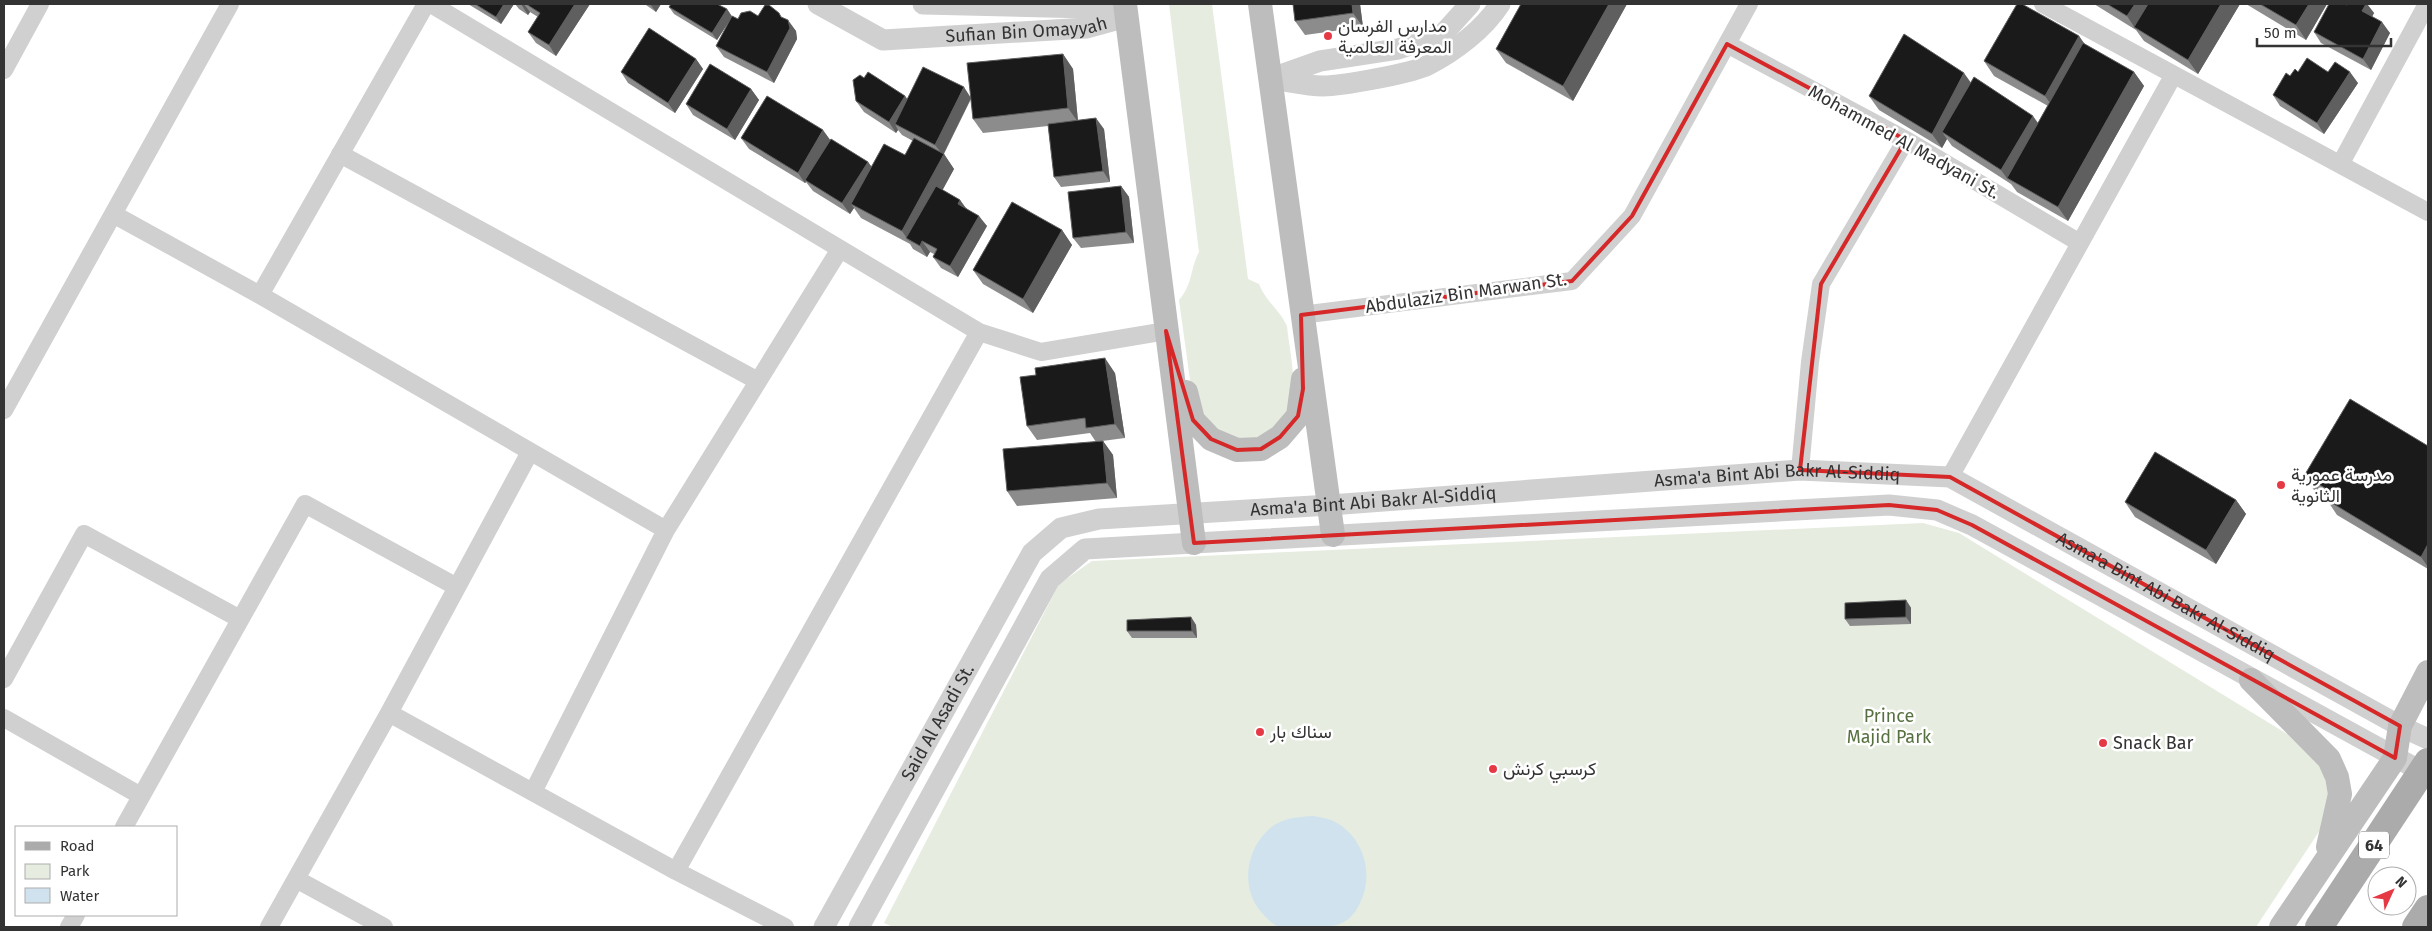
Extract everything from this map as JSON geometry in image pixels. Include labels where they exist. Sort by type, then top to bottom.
[{"type":"main road","points":[[1260,4],[1301,315],[1333,535]]},
{"type":"main road","points":[[1126,10],[1194,543]]},
{"type":"main road","points":[[1166,331],[1180,371],[1193,420],[1211,439],[1238,450],[1261,449],[1280,437],[1298,416],[1303,389],[1301,315]]},
{"type":"main road","points":[[2281,927],[2395,758],[2400,726],[2428,672]]},
{"type":"main road","points":[[2251,680],[2329,758],[2337,777],[2340,794],[2325,862]]},
{"type":"main road","name":"64","points":[[2320,927],[2426,770]]},
{"type":"main road","points":[[2416,927],[2428,909]]},
{"type":"street","points":[[4,70],[40,4]]},
{"type":"street","points":[[4,410],[230,4]]},
{"type":"street","points":[[260,295],[426,4]]},
{"type":"street","points":[[431,4],[979,332],[1041,352],[1166,331]]},
{"type":"street","name":"Sufian Bin Omayyah","points":[[818,4],[883,40],[1087,28],[1126,10]]},
{"type":"street","name":"Sufian Bin Omayyah","points":[[922,4],[1126,10]]},
{"type":"street","points":[[1270,79],[1320,61],[1398,49],[1443,34],[1470,4]]},
{"type":"street","points":[[1270,79],[1323,86],[1370,79],[1427,66],[1458,46],[1491,18],[1500,4]]},
{"type":"street","name":"Abdulaziz Bin Marwan St.","points":[[1301,315],[1572,281],[1632,216],[1749,4]]},
{"type":"street","points":[[2043,4],[2173,76],[2341,163],[2428,212]]},
{"type":"street","points":[[2341,163],[2426,4]]},
{"type":"street","name":"Mohammed Al Madyani St.","points":[[1727,44],[1906,140],[2080,243]]},
{"type":"street","points":[[1950,478],[2173,76]]},
{"type":"street","points":[[1800,470],[1810,362],[1821,284],[1906,140]]},
{"type":"street","points":[[340,154],[758,382]]},
{"type":"street","points":[[113,214],[260,295],[666,530]]},
{"type":"street","points":[[533,792],[666,530],[840,249]]},
{"type":"street","points":[[676,871],[979,332]]},
{"type":"street","points":[[269,927],[389,713],[530,452]]},
{"type":"street","name":"Asma'a Bint Abi Bakr Al-Siddiq","points":[[1061,528],[1099,519],[1330,505],[1800,470],[1950,478],[2400,726],[2428,738]]},
{"type":"street","points":[[125,826],[305,504],[457,587]]},
{"type":"street","name":"Asma'a Bint Abi Bakr Al-Siddiq","points":[[1085,549],[1889,505],[1937,510],[1972,525],[2395,758],[2426,770]]},
{"type":"street","name":"Said Al Asadi St.","points":[[824,927],[1032,553],[1061,528]]},
{"type":"street","points":[[4,679],[84,534],[240,619]]},
{"type":"street","name":"Said Al Asadi St.","points":[[859,927],[1050,579],[1085,549]]},
{"type":"street","points":[[389,713],[676,871],[785,927]]},
{"type":"street","points":[[4,718],[141,796]]},
{"type":"street","points":[[296,879],[384,927]]},
{"type":"street","points":[[69,927],[75,916]]},
{"type":"highlighted area","points":[[1727,44],[1906,140],[1821,284],[1800,470],[1950,477],[2400,726],[2395,758],[1972,525],[1937,510],[1889,505],[1194,543],[1166,331],[1193,420],[1211,439],[1237,450],[1261,449],[1280,437],[1298,416],[1303,389],[1301,315],[1572,281],[1632,216]]},
{"type":"green space","points":[[1169,4],[1212,4],[1248,279],[1259,284],[1287,326],[1293,373],[1292,403],[1287,417],[1279,430],[1259,443],[1231,444],[1195,416],[1179,300],[1187,288],[1199,252]]},
{"type":"green space","name":"Prince Majid Park","points":[[1923,523],[1959,533],[2320,754],[2332,812],[2256,927],[893,927],[884,923],[1059,584],[1092,561]]},
{"type":"water","points":[[1313,816],[1329,819],[1342,826],[1358,845],[1366,867],[1364,891],[1356,910],[1348,919],[1337,925],[1325,927],[1280,927],[1272,923],[1262,913],[1250,891],[1248,878],[1252,853],[1266,832],[1276,824],[1299,817]]},
{"type":"building","points":[[475,4],[504,4],[496,17]]},
{"type":"building","points":[[526,4],[575,4],[549,45],[528,32],[540,13]]},
{"type":"building","points":[[671,4],[717,4],[727,9],[712,33],[669,7]]},
{"type":"building","points":[[1293,4],[1352,4],[1353,13],[1295,21]]},
{"type":"building","points":[[1521,4],[1609,4],[1563,86],[1496,49]]},
{"type":"building","points":[[2017,4],[2022,4],[2079,36],[2045,96],[1984,61]]},
{"type":"building","points":[[2107,4],[2135,4],[2127,16]]},
{"type":"building","points":[[2148,4],[2221,4],[2188,60],[2134,27]]},
{"type":"building","points":[[2260,4],[2309,4],[2296,25]]},
{"type":"building","points":[[2329,4],[2366,4],[2362,11],[2382,22],[2363,59],[2314,32]]},
{"type":"building","points":[[765,5],[769,5],[781,17],[788,20],[790,28],[767,72],[716,46],[732,16],[738,19],[741,13],[750,11],[758,16]]},
{"type":"building","points":[[649,28],[696,59],[668,103],[621,72]]},
{"type":"building","points":[[1904,34],[1964,73],[1932,134],[1869,96]]},
{"type":"building","points":[[2083,43],[2134,72],[2058,207],[2007,178]]},
{"type":"building","points":[[1063,54],[1068,108],[973,119],[967,63]]},
{"type":"building","points":[[2307,58],[2328,72],[2335,62],[2350,72],[2317,123],[2273,95],[2286,73],[2290,76],[2295,69],[2298,72]]},
{"type":"building","points":[[710,64],[751,89],[727,129],[686,104]]},
{"type":"building","points":[[923,67],[964,87],[935,145],[895,124]]},
{"type":"building","points":[[868,72],[905,96],[889,122],[856,101],[853,80],[860,75],[864,78]]},
{"type":"building","points":[[1974,77],[2033,116],[2001,170],[1942,132]]},
{"type":"building","points":[[767,96],[823,130],[798,173],[741,138]]},
{"type":"building","points":[[1096,118],[1103,171],[1054,177],[1048,124]]},
{"type":"building","points":[[914,138],[944,154],[902,231],[851,204],[884,144],[905,155]]},
{"type":"building","points":[[831,139],[868,162],[842,203],[805,180]]},
{"type":"building","points":[[936,186],[960,200],[958,204],[979,216],[950,266],[933,257],[937,249],[922,241],[920,246],[906,238]]},
{"type":"building","points":[[1121,186],[1126,232],[1073,238],[1068,192]]},
{"type":"building","points":[[1012,202],[1062,230],[1023,299],[973,270]]},
{"type":"building","points":[[1105,358],[1115,424],[1086,428],[1085,418],[1027,426],[1020,377],[1036,375],[1035,368]]},
{"type":"building","points":[[2350,399],[2428,446],[2428,544],[2421,557],[2327,500],[2325,488],[2304,476]]},
{"type":"building","points":[[1103,441],[1107,483],[1007,491],[1003,449]]},
{"type":"building","points":[[2155,452],[2236,500],[2206,550],[2125,502]]},
{"type":"building","points":[[1906,600],[1906,617],[1845,619],[1845,603]]},
{"type":"building","points":[[1191,617],[1192,631],[1127,631],[1127,620]]},
{"type":"place","name":"مدارس الفرسان المعرفة العالمية","points":[[1328,36]]},
{"type":"place","name":"مدرسة عمورية الثانوية","points":[[2281,485]]},
{"type":"place","name":"سناك بار","points":[[1260,732]]},
{"type":"place","name":"Snack Bar","points":[[2103,743]]},
{"type":"place","name":"كرسبي كرنش","points":[[1493,769]]}]
